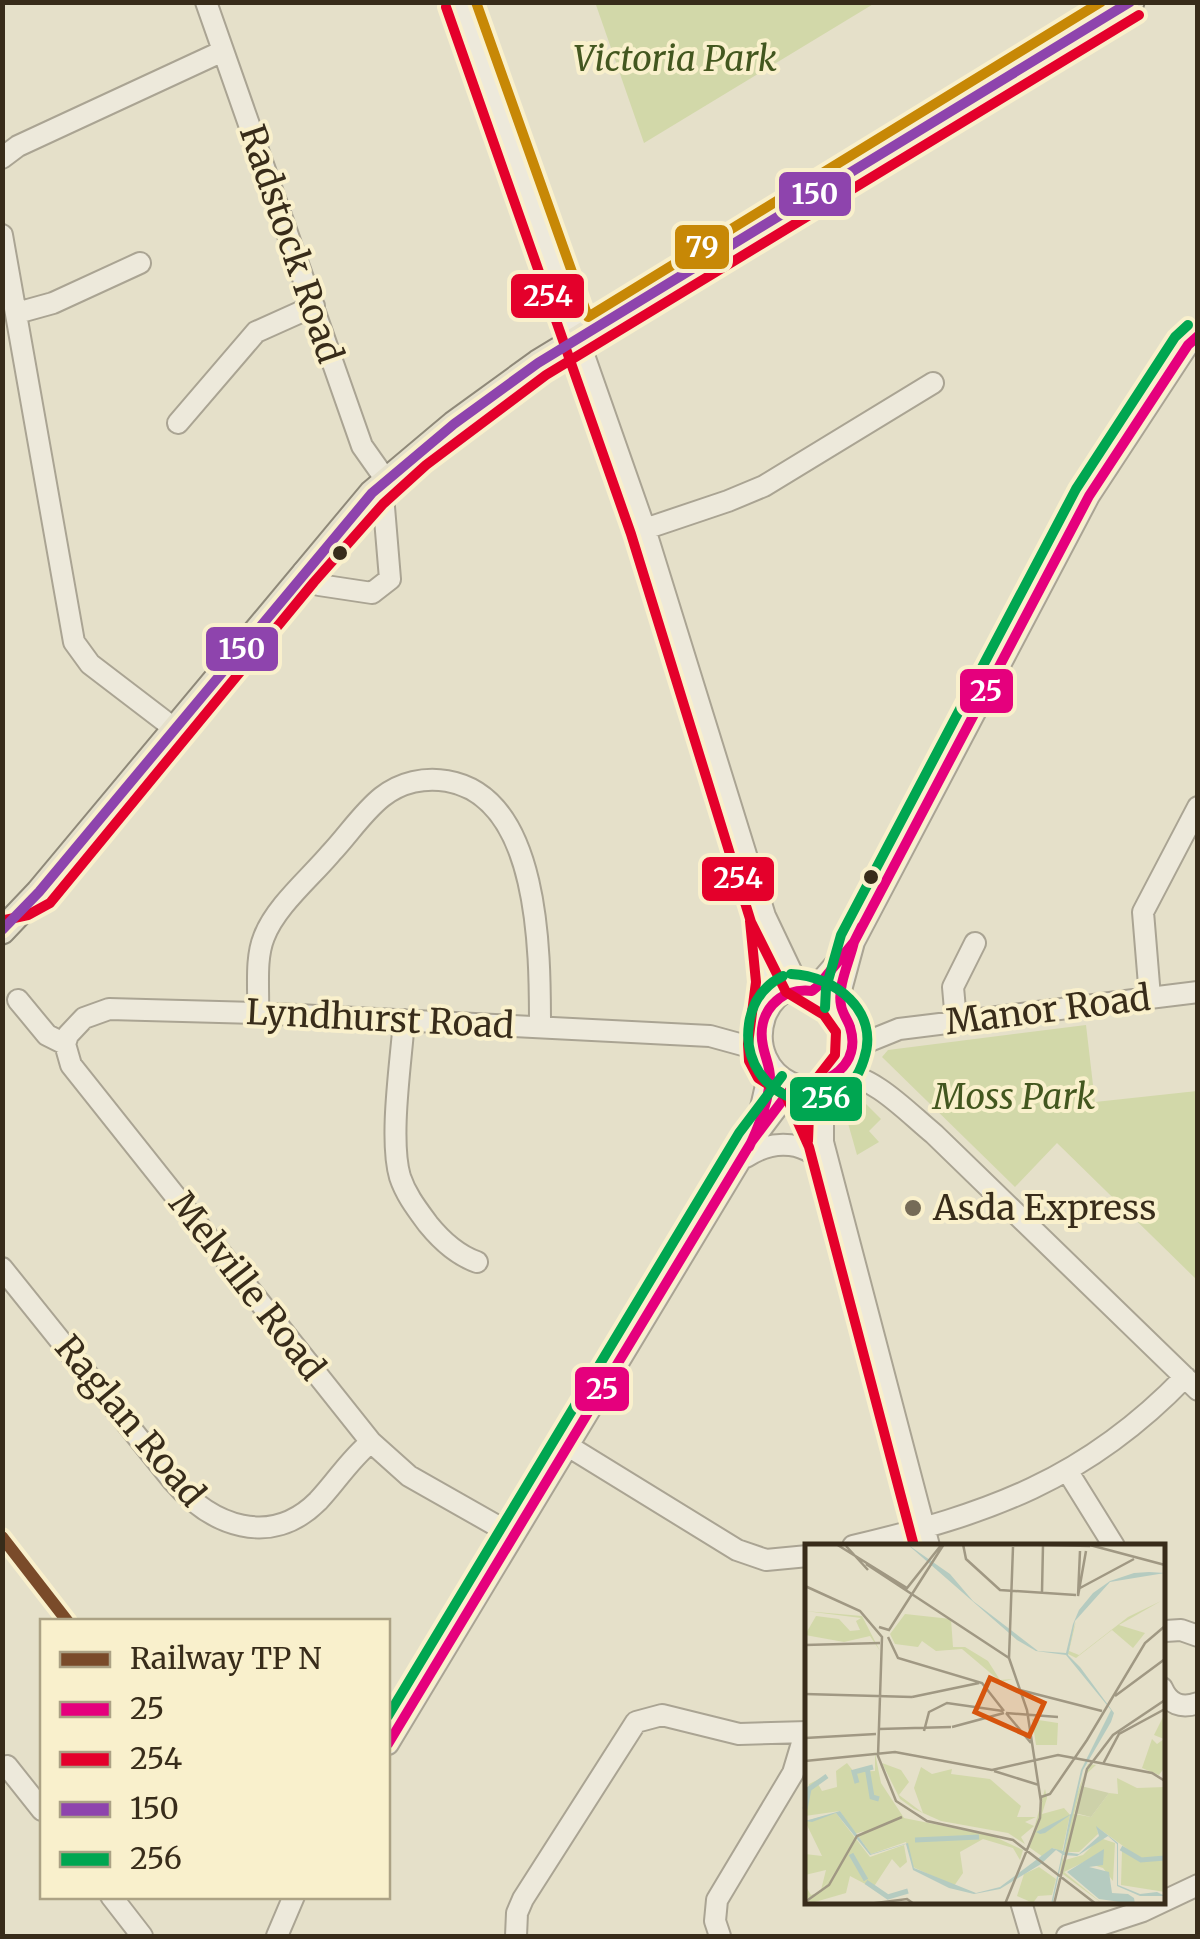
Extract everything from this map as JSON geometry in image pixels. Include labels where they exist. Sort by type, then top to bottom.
[{"type":"main road","points":[[2,931],[39,892],[379,486],[508,384],[1131,2]]},
{"type":"street","name":"Radstock Road","points":[[206,2],[362,446],[373,466],[384,507],[390,579],[372,593],[322,586],[304,572]]},
{"type":"street","points":[[460,2],[645,529],[765,916],[794,977],[844,1015]]},
{"type":"street","points":[[2,158],[18,146],[223,51]]},
{"type":"street","points":[[2,234],[74,642],[90,664],[175,729]]},
{"type":"street","points":[[17,313],[53,303],[140,263]]},
{"type":"street","points":[[178,423],[248,338],[263,326],[314,306]]},
{"type":"street","points":[[896,1102],[852,1049],[840,990],[854,942],[1089,496],[1198,336]]},
{"type":"street","points":[[645,529],[764,486],[933,384]]},
{"type":"street","points":[[258,1012],[260,955],[272,922],[384,795],[414,781],[439,780],[460,783],[478,794],[504,819],[516,843],[538,940],[540,1026]]},
{"type":"street","points":[[1150,998],[1142,912],[1198,807]]},
{"type":"street","points":[[2,905],[39,892]]},
{"type":"street","points":[[748,1150],[767,1062],[761,1037],[771,985],[765,916]]},
{"type":"street","points":[[766,1014],[784,992],[808,990],[854,942]]},
{"type":"street","points":[[956,1021],[953,987],[975,943]]},
{"type":"street","name":"Manor Road","points":[[852,1049],[899,1029],[1198,992]]},
{"type":"street","name":"Melville Road","points":[[18,1000],[47,1035],[64,1044],[72,1065],[371,1442],[408,1476],[513,1535]]},
{"type":"street","name":"Lyndhurst Road","points":[[64,1044],[84,1018],[109,1009],[258,1012],[710,1036],[750,1047],[767,1062]]},
{"type":"street","name":"Lyndhurst Road","points":[[710,1036],[743,1030],[766,1014]]},
{"type":"street","name":"Manor Road","points":[[844,1015],[899,1029]]},
{"type":"street","points":[[404,1020],[396,1146],[401,1178],[433,1230],[458,1253],[476,1262]]},
{"type":"street","points":[[823,1142],[823,1098],[852,1049]]},
{"type":"street","points":[[767,1062],[795,1085],[823,1142],[927,1538]]},
{"type":"street","points":[[795,1085],[817,1086],[836,1076],[855,1076],[896,1102],[952,1150],[1191,1383],[1068,1472],[927,1538],[872,1544]]},
{"type":"street","points":[[390,1741],[748,1150],[795,1085]]},
{"type":"street","points":[[748,1150],[782,1143],[799,1146],[817,1156],[831,1171]]},
{"type":"street","name":"Raglan Road","points":[[2,1268],[173,1481],[200,1509],[216,1518],[253,1527],[289,1520],[306,1512],[343,1467],[371,1442]]},
{"type":"street","points":[[568,1446],[737,1550],[766,1560],[805,1556]]},
{"type":"street","points":[[1068,1472],[1113,1544]]},
{"type":"street","points":[[1165,1632],[1181,1630],[1198,1636]]},
{"type":"street","points":[[1165,1694],[1177,1705],[1198,1703]]},
{"type":"street","points":[[516,1936],[517,1913],[524,1899],[636,1722],[662,1715],[739,1734],[805,1732]]},
{"type":"street","points":[[720,1936],[715,1921],[717,1900],[793,1773],[805,1735]]},
{"type":"street","points":[[7,1766],[40,1807]]},
{"type":"street","points":[[1165,1901],[1198,1886]]},
{"type":"street","points":[[113,1899],[142,1936]]},
{"type":"street","points":[[278,1936],[293,1899]]},
{"type":"street","points":[[1022,1904],[1030,1936]]},
{"type":"street","points":[[1068,1936],[1158,1904]]},
{"type":"green space","name":"Victoria Park","points":[[595,2],[875,2],[875,3],[644,143]]},
{"type":"green space","name":"Moss Park","points":[[1086,1025],[1095,1102],[1197,1091],[1197,1280],[1057,1143],[1015,1187],[882,1057],[888,1050]]},
{"type":"green space","points":[[848,1092],[857,1095],[881,1119],[869,1131],[879,1142],[857,1155],[842,1102]]},
{"type":"transit line","name":"79","points":[[476,2],[588,317],[1101,2]]},
{"type":"transit line","name":"150","points":[[2,930],[39,892],[372,493],[454,424],[538,363],[1130,2]]},
{"type":"transit line","name":"254","points":[[446,7],[631,534],[751,922],[786,992],[824,1015],[836,1032],[835,1055],[810,1087],[808,1141]]},
{"type":"transit line","name":"254","points":[[5,920],[28,915],[50,903],[314,582],[383,504],[426,465],[546,375],[1139,15]]},
{"type":"transit line","name":"256","points":[[825,1008],[826,988],[841,935],[1076,489],[1175,337],[1188,325]]},
{"type":"transit line","name":"25","points":[[390,1741],[752,1141],[794,1085],[829,1078],[846,1063],[852,1040],[840,998],[854,942],[1089,496],[1188,345],[1198,336]]},
{"type":"transit line","name":"254","points":[[750,921],[756,982],[749,1061],[758,1078],[786,1096],[809,1147],[913,1544]]},
{"type":"transit line","name":"25","points":[[749,1147],[769,1087],[762,1034],[767,1013],[789,993],[812,991],[818,986],[854,942],[862,926]]},
{"type":"transit line","name":"256","points":[[783,976],[764,990],[751,1016],[750,1050],[759,1072],[774,1089],[794,1098],[815,1101],[835,1096],[852,1082],[864,1059],[866,1026],[860,1012],[838,989],[823,981],[791,974]]},
{"type":"transit line","name":"256","points":[[390,1713],[739,1133],[782,1076]]},
{"type":"transit line","points":[[2,1537],[66,1619]]},
{"type":"place","name":"Asda Express","points":[[913,1208]]}]
